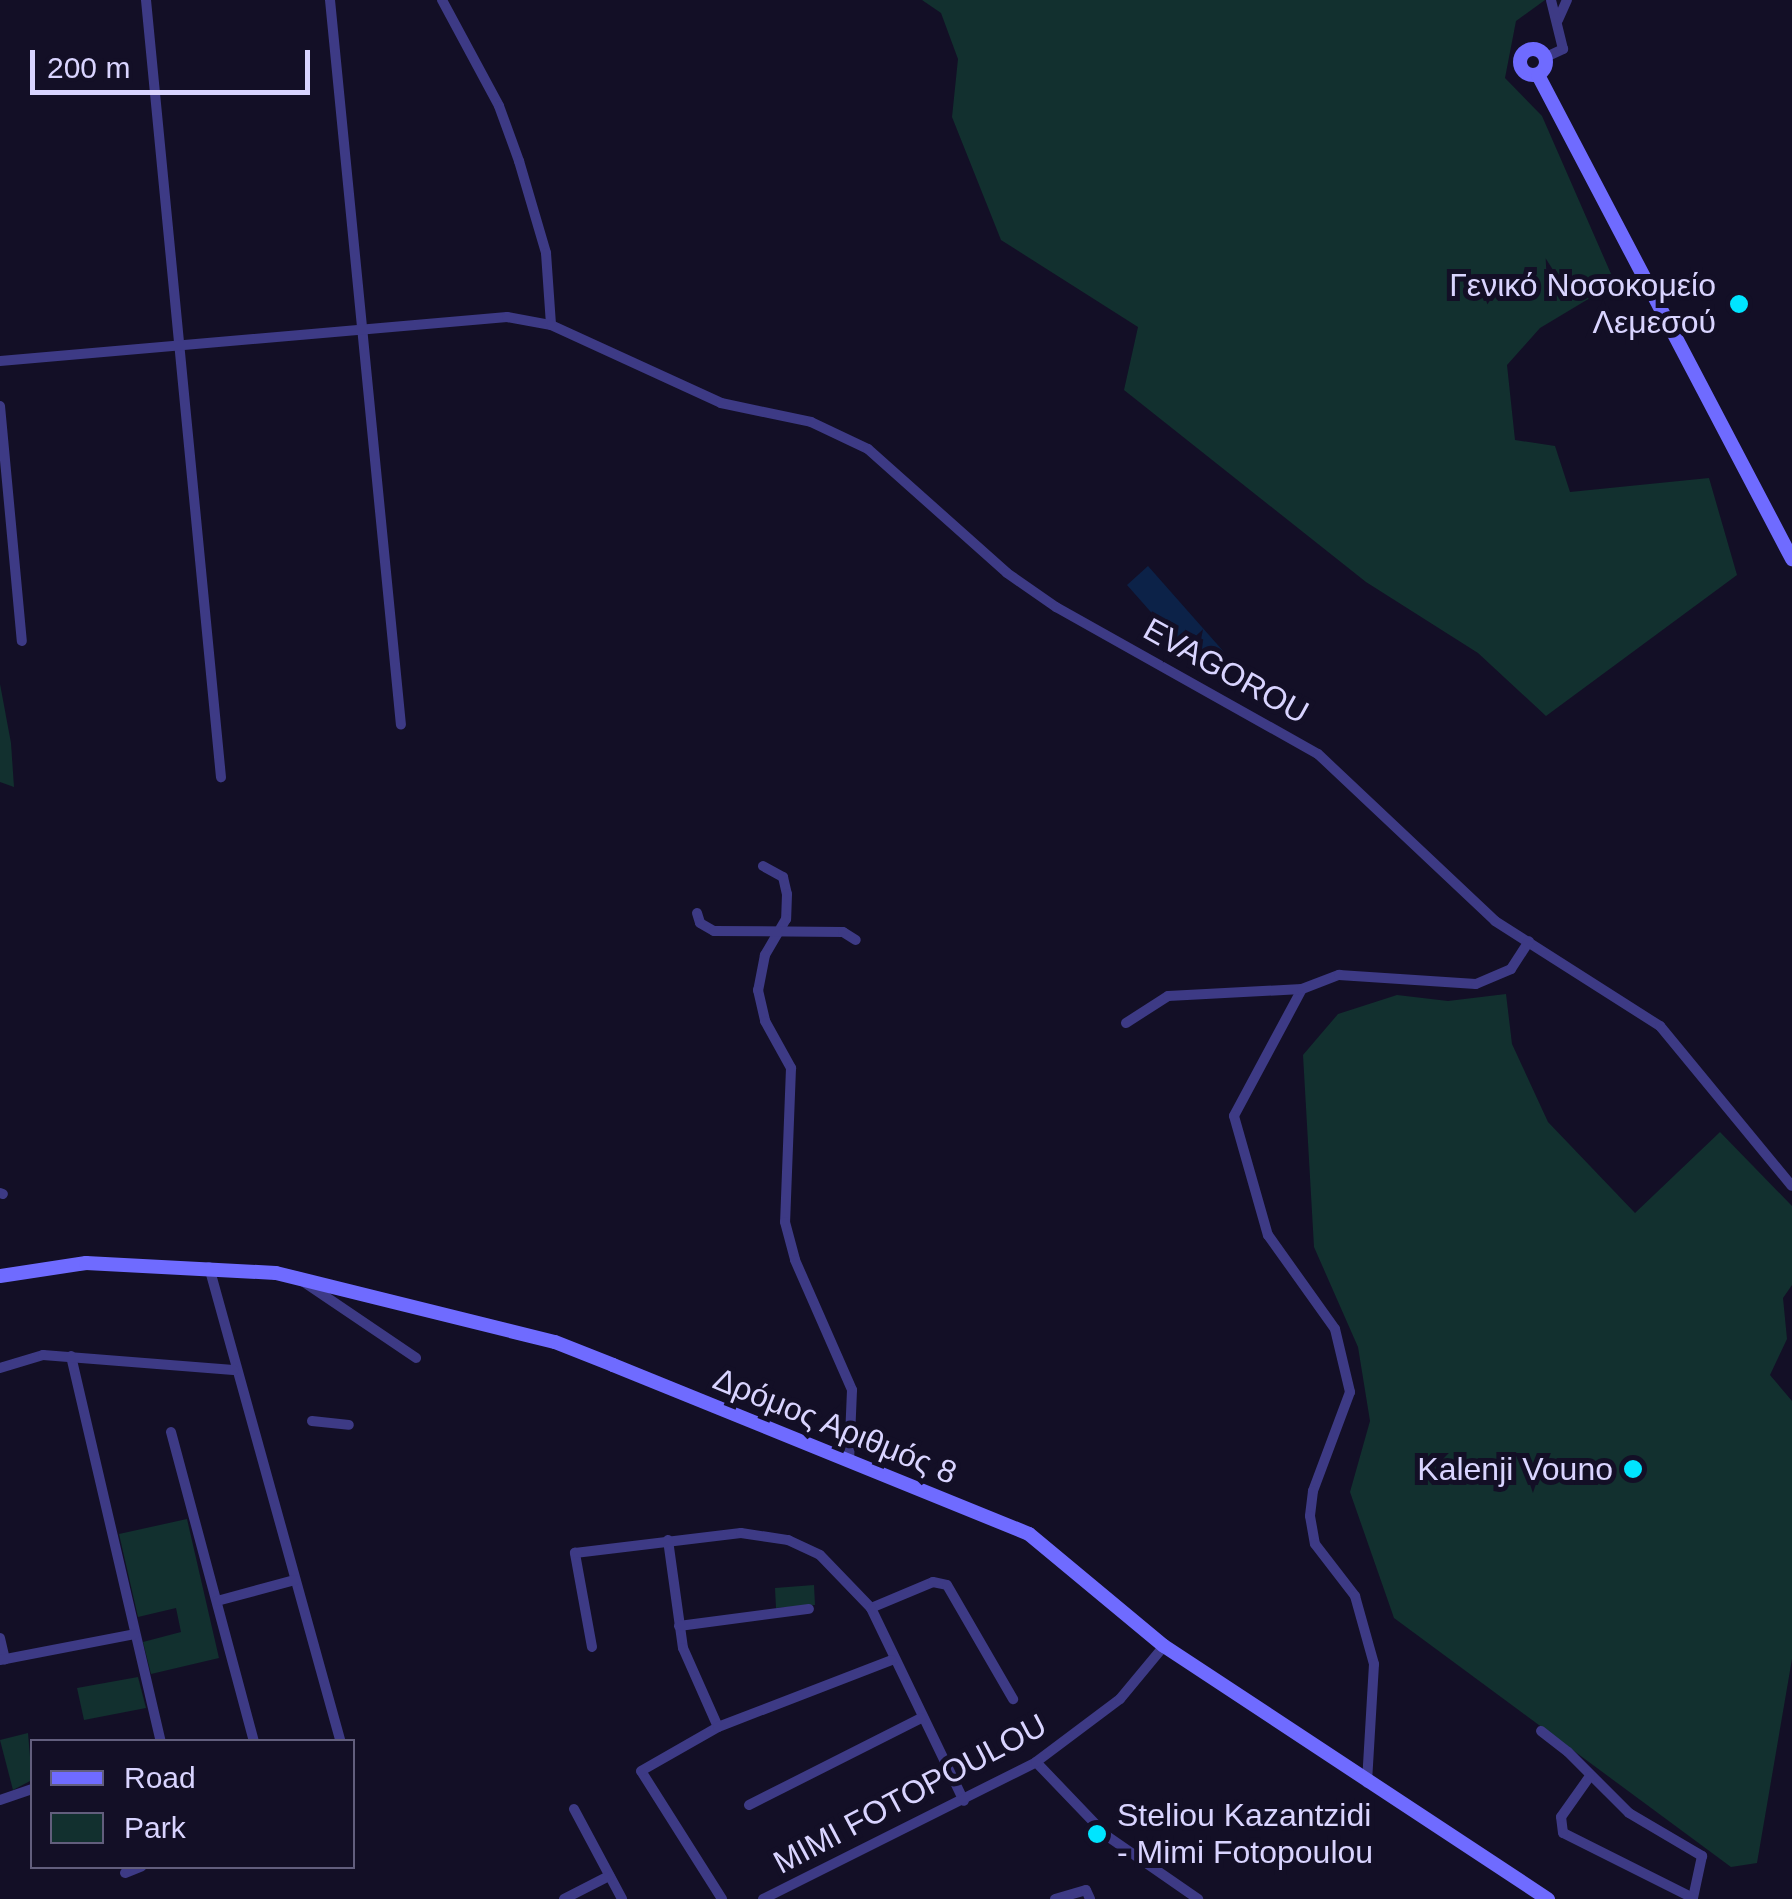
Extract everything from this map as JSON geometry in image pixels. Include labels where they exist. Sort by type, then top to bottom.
[{"type":"street","points":[[146,0],[222,777]]},
{"type":"street","points":[[330,0],[401,725]]},
{"type":"street","points":[[442,0],[499,106],[520,162],[546,253],[551,325]]},
{"type":"street","points":[[1538,75],[1546,57],[1563,49],[1551,0]]},
{"type":"street","points":[[1558,21],[1567,0]]},
{"type":"street","points":[[1546,57],[1534,49],[1521,57],[1522,70],[1538,75],[1792,559]]},
{"type":"street","name":"EVAGOROU","points":[[0,361],[506,317],[551,325],[721,403],[811,422],[868,449],[1007,573],[1056,607],[1294,736],[1455,889],[1660,1026],[1792,1186]]},
{"type":"street","points":[[0,406],[22,641]]},
{"type":"street","points":[[763,866],[786,884],[781,930],[765,955],[758,990],[765,1020],[791,1068],[785,1222],[795,1260],[852,1390],[848,1462]]},
{"type":"street","points":[[697,912],[700,924],[714,931],[762,936],[781,930],[843,932],[856,940]]},
{"type":"street","points":[[1126,1023],[1168,996],[1302,989],[1356,974],[1432,986],[1476,984],[1511,969],[1528,941]]},
{"type":"street","points":[[1302,989],[1234,1116],[1268,1236],[1328,1316],[1350,1392],[1313,1491],[1310,1516],[1315,1544],[1354,1596],[1374,1664],[1367,1783]]},
{"type":"street","name":"Δρόμος Αριθμός 8","points":[[0,1276],[86,1264],[209,1266],[301,1280],[555,1342],[1029,1534],[1164,1646],[1548,1899]]},
{"type":"street","points":[[209,1266],[234,1370],[339,1739]]},
{"type":"street","points":[[301,1280],[416,1358]]},
{"type":"street","points":[[0,1368],[43,1355],[234,1370]]},
{"type":"street","points":[[70,1356],[160,1739]]},
{"type":"street","points":[[312,1421],[349,1426]]},
{"type":"street","points":[[171,1432],[253,1739]]},
{"type":"street","points":[[592,1647],[575,1553],[741,1533],[788,1540],[820,1556],[871,1608],[892,1660],[964,1802]]},
{"type":"street","points":[[668,1540],[679,1626],[718,1727]]},
{"type":"street","points":[[217,1601],[295,1580]]},
{"type":"street","points":[[871,1608],[933,1582],[947,1586],[1013,1699]]},
{"type":"street","points":[[679,1626],[809,1609]]},
{"type":"street","points":[[0,1638],[3,1659],[136,1634]]},
{"type":"street","name":"MIMI FOTOPOULOU","points":[[763,1899],[964,1802],[1036,1762],[1120,1700],[1164,1646]]},
{"type":"street","points":[[722,1899],[641,1771],[718,1727],[892,1660]]},
{"type":"street","points":[[749,1805],[921,1718]]},
{"type":"street","points":[[1541,1731],[1654,1833],[1702,1856],[1693,1898],[1564,1832],[1561,1817],[1590,1776]]},
{"type":"street","points":[[1036,1762],[1107,1836],[1198,1899]]},
{"type":"street","points":[[0,1800],[30,1790]]},
{"type":"street","points":[[574,1809],[622,1899]]},
{"type":"street","points":[[125,1873],[135,1869]]},
{"type":"street","points":[[564,1899],[609,1876]]},
{"type":"street","points":[[1055,1899],[1086,1890],[1090,1899]]},
{"type":"green space","points":[[922,0],[1545,0],[1516,21],[1505,78],[1542,116],[1615,283],[1540,328],[1507,365],[1515,440],[1555,446],[1570,492],[1709,478],[1737,575],[1546,716],[1478,653],[1366,582],[1124,390],[1138,327],[1001,240],[952,117],[958,59],[941,13]]},
{"type":"green space","points":[[0,684],[11,743],[14,787],[0,782]]},
{"type":"green space","points":[[1506,994],[1512,1044],[1548,1122],[1635,1213],[1720,1132],[1792,1206],[1792,1285],[1783,1298],[1787,1339],[1770,1375],[1792,1401],[1792,1659],[1757,1863],[1731,1867],[1394,1618],[1350,1492],[1370,1421],[1358,1347],[1314,1247],[1303,1055],[1338,1014],[1397,995],[1448,1001]]},
{"type":"green space","points":[[187,1519],[219,1658],[151,1674],[143,1642],[181,1632],[176,1608],[138,1617],[119,1534]]},
{"type":"green space","points":[[814,1585],[815,1605],[776,1608],[775,1588]]},
{"type":"green space","points":[[138,1677],[146,1708],[84,1720],[77,1688]]},
{"type":"green space","points":[[28,1733],[30,1781],[13,1790],[0,1740]]},
{"type":"water","points":[[1148,566],[1224,652],[1203,671],[1127,585]]},
{"type":"place","name":"Γενικό Νοσοκομείο Λεμεσού","points":[[1739,304]]},
{"type":"place","name":"Kalenji Vouno","points":[[1633,1469]]},
{"type":"place","name":"Steliou Kazantzidi - Mimi Fotopoulou","points":[[1097,1834]]}]
